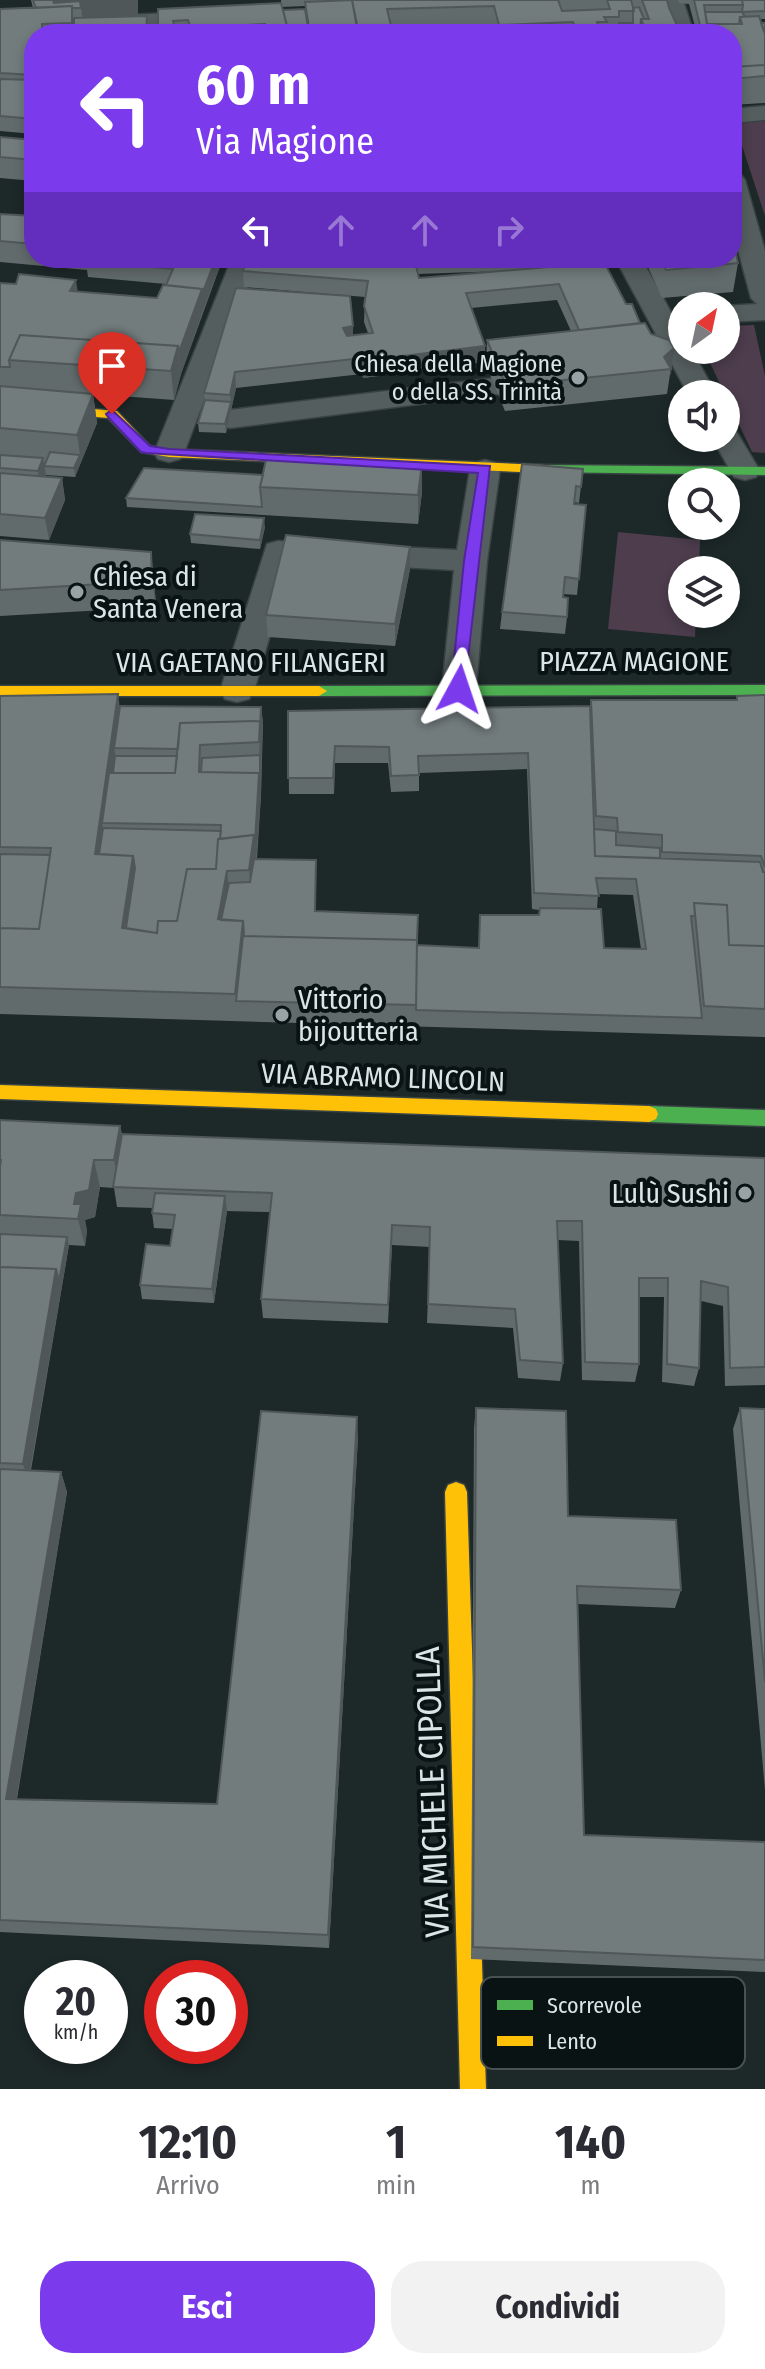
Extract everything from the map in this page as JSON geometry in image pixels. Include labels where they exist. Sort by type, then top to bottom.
[{"type":"street","points":[[642,1],[672,0],[680,24]]},
{"type":"street","points":[[86,24],[236,17]]},
{"type":"street","points":[[0,28],[24,27]]},
{"type":"street","points":[[742,115],[765,113]]},
{"type":"street","points":[[742,216],[765,298]]},
{"type":"street","points":[[169,453],[241,268]]},
{"type":"street","points":[[635,268],[668,313]]},
{"type":"street","points":[[740,313],[765,312]]},
{"type":"street","points":[[230,419],[495,387]]},
{"type":"street","points":[[0,405],[112,414],[146,449],[169,453],[485,469],[755,471]]},
{"type":"street","points":[[739,452],[755,471]]},
{"type":"street","points":[[459,689],[471,561],[485,469]]},
{"type":"street","points":[[237,691],[278,551],[471,561]]},
{"type":"street","name":"VIA GAETANO FILANGERI","points":[[0,691],[502,689]]},
{"type":"street","name":"PIAZZA MAGIONE","points":[[502,689],[765,690]]},
{"type":"street","name":"VIA ABRAMO LINCOLN","points":[[0,1092],[765,1118]]},
{"type":"street","name":"VIA MICHELE CIPOLLA","points":[[456,1492],[473,2089]]},
{"type":"shaded area","points":[[765,119],[765,216],[742,146],[742,120]]},
{"type":"shaded area","points":[[754,325],[765,376],[765,453],[752,452],[740,426],[740,380],[718,380],[711,364],[740,364],[740,326]]},
{"type":"shaded area","points":[[618,532],[668,537],[668,540],[700,540],[699,556],[668,556],[668,628],[695,628],[695,637],[608,629]]},
{"type":"building","points":[[33,0],[53,0],[54,3],[80,1],[81,8],[36,8]]},
{"type":"building","points":[[352,0],[558,0],[562,11],[610,9],[607,0],[631,0],[634,11],[619,11],[619,17],[604,17],[607,22],[598,24],[499,24],[494,6],[387,9],[391,24],[357,24]]},
{"type":"building","points":[[352,0],[356,24],[308,24],[305,2]]},
{"type":"building","points":[[642,0],[667,0],[676,24],[643,24],[641,19],[649,19]]},
{"type":"building","points":[[694,0],[742,0],[743,5],[704,5],[707,24],[700,24]]},
{"type":"building","points":[[742,0],[765,0],[765,11],[742,12]]},
{"type":"building","points":[[281,3],[286,24],[189,24],[188,20],[158,24],[158,9]]},
{"type":"building","points":[[72,6],[72,23],[24,24],[24,74],[0,73],[0,9]]},
{"type":"building","points":[[639,7],[644,19],[641,19],[641,24],[619,24],[633,23],[633,8]]},
{"type":"building","points":[[305,9],[308,24],[286,24],[283,10]]},
{"type":"building","points":[[705,12],[742,12],[745,17],[740,17],[739,24],[707,24]]},
{"type":"building","points":[[147,16],[147,24],[74,24],[74,18]]},
{"type":"building","points":[[759,16],[765,34],[765,65],[742,66],[740,17]]},
{"type":"building","points":[[765,65],[765,76],[742,78],[742,66]]},
{"type":"building","points":[[0,79],[24,80],[24,118],[0,116]]},
{"type":"building","points":[[0,137],[24,139],[24,159],[0,157]]},
{"type":"building","points":[[0,214],[24,215],[24,243],[0,241]]},
{"type":"building","points":[[162,268],[212,268],[202,294],[202,289],[166,285],[173,269]]},
{"type":"building","points":[[244,268],[416,268],[419,278],[538,268],[607,268],[626,304],[632,304],[640,323],[579,330],[559,284],[466,293],[485,346],[235,372],[230,395],[204,393],[236,288],[350,296],[353,326],[343,328],[347,336],[373,333],[364,306],[368,281],[243,271]]},
{"type":"building","points":[[19,274],[76,280],[70,291],[157,298],[163,285],[202,289],[179,352],[178,346],[20,335],[9,360],[10,367],[0,367],[0,283],[16,284]]},
{"type":"building","points":[[645,323],[651,334],[668,340],[668,353],[664,357],[671,369],[506,386],[487,340]]},
{"type":"building","points":[[20,335],[178,346],[171,371],[9,360]]},
{"type":"building","points":[[0,386],[93,394],[77,435],[0,428]]},
{"type":"building","points":[[205,400],[231,402],[225,424],[198,423]]},
{"type":"building","points":[[50,452],[80,455],[74,468],[44,466]]},
{"type":"building","points":[[0,455],[43,458],[38,471],[0,468]]},
{"type":"building","points":[[267,455],[422,463],[418,495],[260,487]]},
{"type":"building","points":[[522,464],[583,469],[581,487],[576,486],[574,504],[586,505],[579,579],[565,577],[563,597],[568,598],[567,617],[502,612]]},
{"type":"building","points":[[144,468],[263,475],[260,487],[262,507],[126,498]]},
{"type":"building","points":[[0,473],[62,478],[45,518],[0,514]]},
{"type":"building","points":[[195,514],[264,518],[260,540],[190,534]]},
{"type":"building","points":[[286,535],[410,547],[395,624],[266,615]]},
{"type":"building","points":[[0,540],[151,552],[152,581],[0,590]]},
{"type":"building","points":[[118,694],[95,854],[133,856],[122,928],[157,933],[158,921],[177,921],[187,869],[216,869],[218,839],[254,835],[249,870],[227,871],[218,919],[243,921],[235,994],[0,987],[0,928],[39,929],[51,848],[0,847],[0,696]]},
{"type":"building","points":[[765,695],[765,867],[761,856],[662,852],[662,835],[618,832],[617,818],[596,816],[591,700],[737,700],[737,696]]},
{"type":"building","points":[[120,706],[261,707],[260,727],[260,721],[180,723],[178,749],[114,748]]},
{"type":"building","points":[[590,706],[595,856],[760,862],[765,872],[765,946],[729,945],[727,905],[694,903],[695,916],[691,916],[702,1018],[416,1010],[417,945],[479,948],[480,915],[539,915],[540,908],[601,909],[604,948],[646,949],[636,879],[596,878],[599,896],[534,893],[528,753],[418,756],[419,775],[391,776],[389,747],[335,746],[333,778],[288,778],[288,711]]},
{"type":"building","points":[[260,721],[259,742],[200,745],[199,772],[259,773],[255,842],[254,835],[220,839],[221,825],[102,823],[109,773],[175,773],[180,723]]},
{"type":"building","points":[[260,755],[260,786],[259,773],[201,772],[202,758]]},
{"type":"building","points":[[115,756],[177,756],[175,773],[113,773]]},
{"type":"building","points":[[103,828],[221,831],[216,869],[187,869],[177,921],[158,921],[157,933],[126,928],[135,868],[133,856],[99,854]]},
{"type":"building","points":[[594,829],[616,831],[616,845],[660,848],[660,858],[595,856]]},
{"type":"building","points":[[0,854],[50,855],[39,929],[0,928]]},
{"type":"building","points":[[254,859],[316,860],[315,911],[418,915],[417,940],[244,936],[243,921],[221,920],[229,883],[250,882]]},
{"type":"building","points":[[694,903],[727,905],[729,945],[765,946],[765,1009],[704,1006]]},
{"type":"building","points":[[243,936],[417,940],[416,1005],[236,1001]]},
{"type":"building","points":[[0,1120],[120,1126],[114,1160],[94,1160],[89,1190],[76,1193],[74,1204],[81,1204],[78,1219],[0,1215]]},
{"type":"building","points":[[122,1134],[765,1158],[765,1367],[730,1368],[728,1287],[701,1281],[699,1368],[667,1364],[668,1278],[639,1278],[639,1364],[585,1362],[582,1221],[557,1221],[563,1363],[520,1360],[515,1309],[428,1304],[430,1227],[392,1225],[388,1305],[261,1299],[272,1193],[113,1187]]},
{"type":"building","points":[[155,1193],[225,1196],[212,1289],[140,1285],[146,1244],[170,1246],[175,1215],[152,1213]]},
{"type":"building","points":[[0,1234],[67,1237],[59,1281],[56,1269],[0,1267]]},
{"type":"building","points":[[0,1267],[56,1269],[23,1464],[0,1463]]},
{"type":"building","points":[[476,1408],[566,1411],[568,1516],[676,1520],[681,1590],[577,1586],[584,1835],[765,1842],[765,1960],[473,1947]]},
{"type":"building","points":[[740,1408],[765,1409],[765,1682]]},
{"type":"building","points":[[261,1411],[357,1417],[328,1935],[0,1920],[0,1469],[61,1472],[6,1799],[217,1804]]},
{"type":"traffic: fast","points":[[544,469],[765,471]]},
{"type":"traffic: fast","points":[[319,691],[765,690]]},
{"type":"traffic: fast","points":[[649,1114],[765,1118]]},
{"type":"traffic: slow","points":[[0,405],[112,414],[146,449],[169,453],[544,469]]},
{"type":"traffic: slow","points":[[0,691],[319,691]]},
{"type":"traffic: slow","points":[[0,1092],[649,1114]]},
{"type":"traffic: slow","points":[[456,1492],[473,2089]]},
{"type":"place","name":"Chiesa della Magione o della SS. Trinità","points":[[578,378]]},
{"type":"place","name":"Chiesa di Santa Venera","points":[[77,592]]},
{"type":"place","name":"Vittorio bijoutteria","points":[[282,1015]]},
{"type":"place","name":"Lulù Sushi","points":[[745,1193]]},
{"type":"route","points":[[112,414],[146,449],[169,453],[485,469],[471,561],[459,689]]}]
